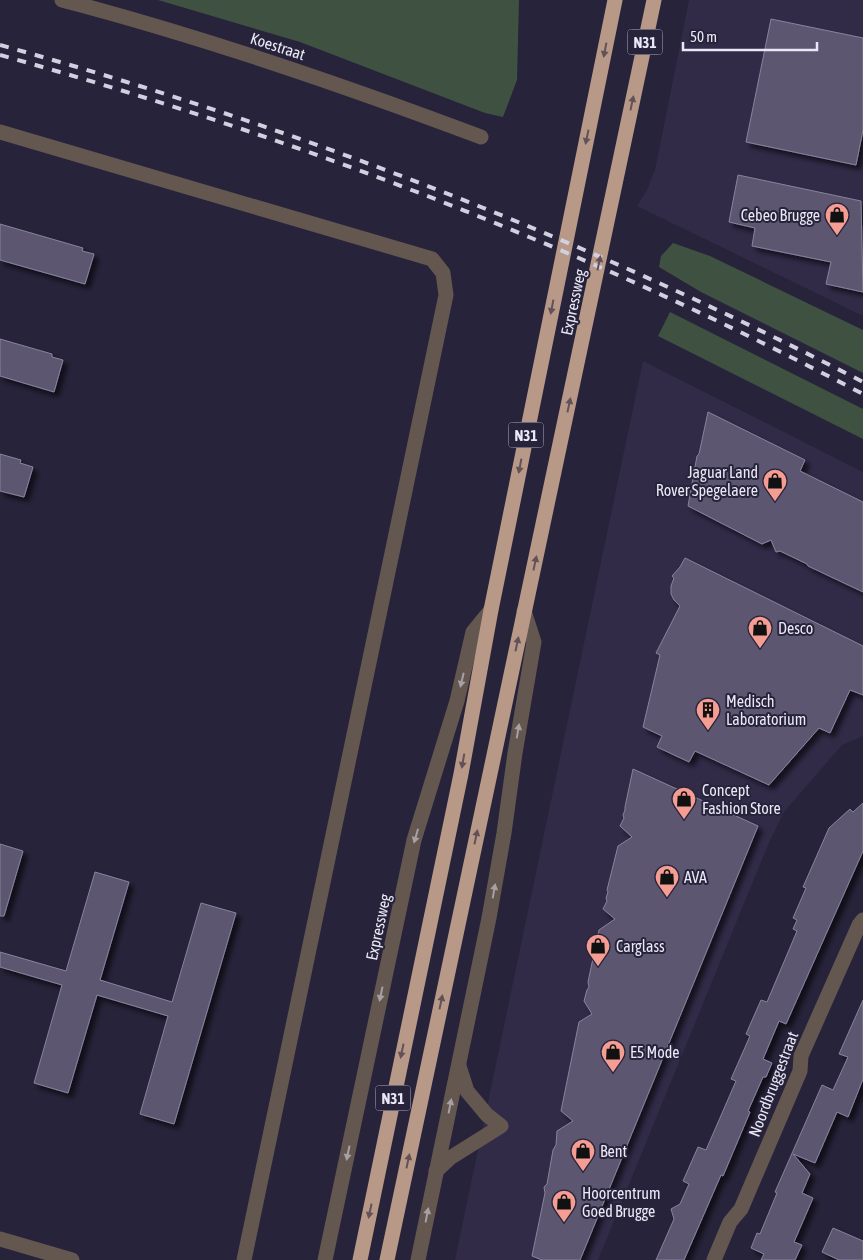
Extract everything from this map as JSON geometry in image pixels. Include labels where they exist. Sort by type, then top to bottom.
[{"type":"highway","name":"Expressweg","points":[[360,1260],[461,774],[491,610],[615,0]]},
{"type":"highway","name":"Expressweg","points":[[387,1260],[654,0]]},
{"type":"street","name":"Koestraat","points":[[62,0],[253,56],[394,104],[480,137]]},
{"type":"street","points":[[0,132],[432,259],[443,273],[446,296],[244,1260]]},
{"type":"street","name":"Expressweg","points":[[325,1260],[414,840],[457,701],[473,632],[491,610]]},
{"type":"street","points":[[418,1260],[489,918],[504,833],[515,753],[534,642],[524,611]]},
{"type":"street","name":"Noordbruggestraat","points":[[714,1260],[730,1222],[741,1210],[800,1071],[801,1056],[859,924],[863,920]]},
{"type":"street","points":[[436,1171],[450,1158],[501,1126],[487,1114],[467,1091],[458,1064]]},
{"type":"street","points":[[0,1239],[72,1260]]},
{"type":"shaded area","points":[[689,0],[863,0],[863,316],[637,206],[647,190],[655,170]]},
{"type":"shaded area","points":[[643,361],[863,472],[863,736],[842,745],[784,812],[768,845],[598,1260],[455,1260]]},
{"type":"green space","points":[[158,0],[519,0],[517,80],[503,117],[485,113],[300,42]]},
{"type":"green space","points":[[673,243],[710,256],[863,330],[863,373],[701,292],[659,267],[661,256]]},
{"type":"green space","points":[[670,312],[863,409],[863,439],[658,336]]},
{"type":"building","points":[[771,19],[863,38],[863,130],[856,165],[746,142]]},
{"type":"building","points":[[738,175],[861,201],[863,292],[826,284],[831,262],[752,246],[755,228],[729,222]]},
{"type":"building","points":[[0,224],[83,248],[82,251],[94,254],[85,284],[0,260]]},
{"type":"building","points":[[0,339],[52,354],[52,357],[63,360],[54,392],[0,376]]},
{"type":"building","name":"Jaguar Land Rover Spegelaere","points":[[708,412],[805,460],[800,471],[863,502],[863,592],[780,551],[776,552],[771,540],[762,544],[688,506],[697,456]]},
{"type":"building","points":[[0,454],[21,460],[20,463],[33,467],[24,497],[0,491]]},
{"type":"building","name":"Desco","points":[[685,558],[863,646],[863,695],[850,690],[830,733],[819,728],[769,785],[695,751],[689,762],[657,747],[662,736],[643,727],[660,655],[656,653],[680,606],[671,594],[674,578],[672,576]]},
{"type":"building","points":[[633,769],[758,826],[580,1260],[542,1260],[532,1256],[545,1193],[544,1187],[547,1184],[553,1150],[556,1145],[557,1131],[573,1121],[561,1111],[579,1022],[592,1014],[584,1001],[589,987],[588,982],[599,930],[615,919],[603,909],[607,901],[607,890],[618,846],[632,837],[620,826],[624,818],[623,815]]},
{"type":"building","points":[[863,803],[863,851],[786,1024],[779,1021],[763,1059],[772,1063],[766,1077],[763,1077],[748,1111],[750,1112],[723,1176],[721,1175],[684,1260],[656,1260],[674,1219],[671,1209],[680,1204],[689,1184],[683,1181],[698,1147],[706,1150],[736,1081],[731,1079],[750,1036],[746,1034],[761,1000],[767,1002],[797,931],[793,929],[797,920],[793,918],[806,888],[803,887],[829,828],[850,809],[853,812]]},
{"type":"building","points":[[0,844],[23,851],[4,916],[0,916]]},
{"type":"building","points":[[95,872],[129,882],[100,980],[172,1002],[201,903],[236,913],[174,1124],[140,1114],[168,1016],[97,995],[68,1093],[34,1083],[62,985],[0,967],[0,952],[66,971]]},
{"type":"building","points":[[863,1000],[863,1079],[848,1117],[837,1112],[815,1163],[793,1154],[810,1174],[802,1193],[813,1198],[794,1242],[802,1245],[795,1260],[761,1260],[764,1254],[751,1248],[757,1233],[760,1234],[777,1193],[775,1192],[822,1085],[833,1090],[848,1057],[839,1054]]},
{"type":"building","points":[[833,1228],[863,1241],[863,1260],[839,1260],[822,1252]]},
{"type":"railway","points":[[0,45],[112,77],[223,113],[332,150],[441,191],[548,234],[654,281],[759,330],[863,382]]},
{"type":"railway","points":[[0,55],[134,94],[268,138],[399,185],[572,255],[656,292],[863,394]]},
{"type":"place","name":"Cebeo Brugge","points":[[837,236]]},
{"type":"place","name":"Jaguar Land Rover Spegelaere","points":[[775,502]]},
{"type":"place","name":"Desco","points":[[760,649]]},
{"type":"place","name":"Medisch Laboratorium","points":[[708,731]]},
{"type":"place","name":"Concept Fashion Store","points":[[684,820]]},
{"type":"place","name":"AVA","points":[[667,898]]},
{"type":"place","name":"Carglass","points":[[598,967]]},
{"type":"place","name":"E5 Mode","points":[[613,1073]]},
{"type":"place","name":"Bent","points":[[583,1172]]},
{"type":"place","name":"Hoorcentrum Goed Brugge","points":[[564,1223]]}]
